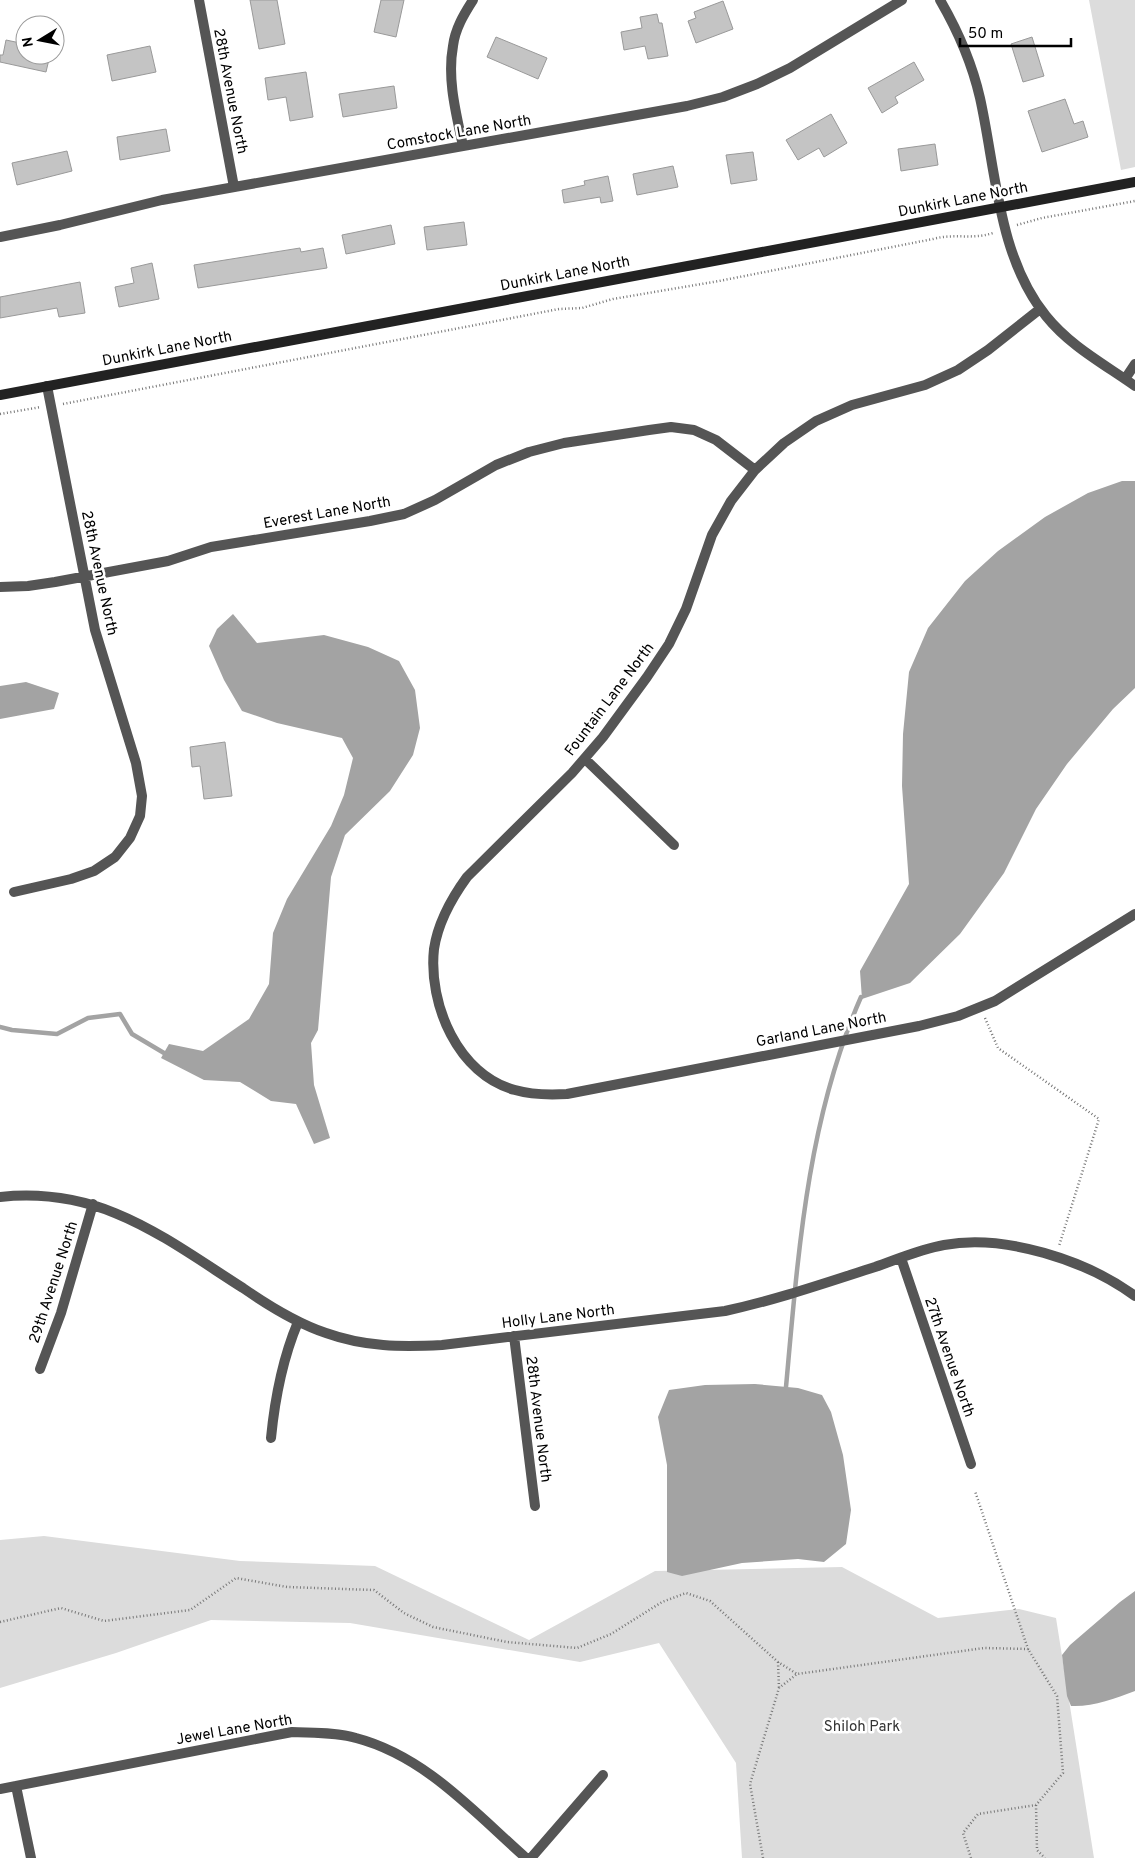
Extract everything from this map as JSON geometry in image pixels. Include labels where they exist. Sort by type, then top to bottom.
[{"type":"street","name":"28th Avenue North","points":[[199,0],[234,188]]},
{"type":"street","points":[[463,146],[453,97],[451,71],[453,45],[461,20],[473,0]]},
{"type":"street","name":"Comstock Lane North","points":[[0,237],[60,225],[153,202],[687,106],[723,97],[757,84],[790,68],[902,0]]},
{"type":"street","points":[[940,0],[968,55],[980,97],[1005,229],[1015,264],[1029,292],[1040,309],[1068,340],[1135,386]]},
{"type":"street","name":"Dunkirk Lane North","points":[[0,395],[1135,182]]},
{"type":"street","name":"Fountain Lane North","points":[[490,1080],[472,1065],[457,1046],[439,1004],[434,950],[440,924],[451,899],[467,877],[585,759],[647,677],[669,644],[686,609],[712,535],[731,501],[755,470],[784,443],[816,421],[852,405],[925,385],[958,370],[988,350],[1040,309]]},
{"type":"street","points":[[1125,379],[1135,364]]},
{"type":"street","name":"28th Avenue North","points":[[14,892],[71,879],[94,871],[114,857],[130,838],[140,816],[142,796],[136,763],[95,630],[47,386]]},
{"type":"street","name":"Everest Lane North","points":[[0,586],[28,586],[84,577],[168,561],[211,547],[404,514],[435,500],[496,465],[529,452],[564,444],[671,427],[694,430],[716,440],[755,470]]},
{"type":"street","points":[[585,759],[674,845]]},
{"type":"street","name":"Garland Lane North","points":[[490,1080],[514,1090],[541,1095],[568,1094],[919,1026],[958,1016],[995,1001],[1135,914]]},
{"type":"street","name":"Holly Lane North","points":[[0,1197],[20,1195],[59,1198],[93,1204],[133,1220],[298,1322],[326,1334],[364,1343],[403,1347],[725,1311],[764,1303],[944,1245],[972,1243],[1000,1244],[1055,1257],[1090,1270],[1123,1287],[1135,1296]]},
{"type":"street","name":"29th Avenue North","points":[[40,1369],[61,1314],[93,1204]]},
{"type":"street","name":"27th Avenue North","points":[[900,1258],[971,1464]]},
{"type":"street","points":[[271,1438],[279,1376],[298,1322]]},
{"type":"street","name":"28th Avenue North","points":[[514,1336],[535,1506]]},
{"type":"street","name":"Jewel Lane North","points":[[0,1789],[292,1732],[324,1733],[354,1737],[385,1747],[412,1761],[438,1780],[526,1858]]},
{"type":"street","points":[[531,1858],[603,1775]]},
{"type":"street","points":[[16,1786],[31,1858]]},
{"type":"path","points":[[0,414],[51,406],[559,309],[582,308],[613,299],[739,277],[947,235],[973,237],[987,235],[1042,218],[1135,201]]},
{"type":"path","points":[[980,1007],[998,1048],[1099,1119],[1055,1257]]},
{"type":"path","points":[[971,1858],[964,1833],[978,1814],[1036,1804],[1063,1773],[1057,1696],[1028,1649],[975,1491]]},
{"type":"path","points":[[0,1622],[61,1608],[104,1621],[190,1610],[236,1578],[287,1587],[374,1590],[404,1613],[433,1627],[506,1642],[576,1648],[611,1634],[662,1602],[686,1593],[710,1601],[778,1662],[797,1674]]},
{"type":"path","points":[[779,1688],[797,1674],[984,1648],[1028,1649]]},
{"type":"path","points":[[763,1858],[750,1784],[779,1688],[778,1662]]},
{"type":"path","points":[[1036,1804],[1037,1850],[1045,1858]]},
{"type":"green space","points":[[1089,0],[1135,0],[1135,167],[1121,170]]},
{"type":"green space","name":"Shiloh Park","points":[[44,1536],[240,1561],[375,1566],[529,1640],[655,1571],[842,1567],[938,1618],[1019,1609],[1056,1618],[1094,1858],[742,1858],[736,1763],[659,1643],[580,1662],[350,1623],[211,1620],[116,1653],[0,1688],[0,1540]]},
{"type":"shaded area","points":[[1122,481],[1135,481],[1135,688],[1113,709],[1067,764],[1036,809],[1004,873],[960,934],[910,983],[862,999],[860,971],[909,884],[902,786],[903,734],[909,672],[928,628],[965,581],[998,551],[1045,517],[1088,493]]},
{"type":"shaded area","points":[[233,614],[257,643],[324,635],[368,647],[399,661],[415,690],[420,728],[413,755],[390,791],[345,835],[331,877],[318,1030],[311,1043],[314,1085],[330,1138],[314,1144],[296,1104],[271,1101],[240,1082],[204,1080],[161,1058],[169,1044],[203,1051],[249,1019],[269,984],[273,933],[287,899],[331,826],[344,795],[353,758],[342,738],[277,723],[242,711],[224,680],[209,646],[217,629]]},
{"type":"shaded area","points":[[26,682],[59,693],[54,709],[0,719],[0,686]]},
{"type":"shaded area","points":[[755,1384],[798,1388],[822,1395],[831,1412],[843,1455],[851,1510],[846,1544],[824,1562],[798,1559],[742,1563],[682,1576],[667,1572],[667,1465],[658,1417],[669,1390],[705,1385]]},
{"type":"shaded area","points":[[1135,1591],[1135,1691],[1095,1704],[1071,1706],[1067,1696],[1062,1655],[1070,1645]]},
{"type":"building","points":[[250,0],[277,0],[285,44],[259,49]]},
{"type":"building","points":[[381,0],[404,0],[396,37],[374,32]]},
{"type":"building","points":[[723,1],[733,29],[696,43],[688,21],[696,18],[694,12]]},
{"type":"building","points":[[657,14],[659,23],[662,23],[668,56],[648,59],[645,46],[624,50],[621,32],[642,28],[640,17]]},
{"type":"building","points":[[496,37],[547,58],[538,79],[487,57]]},
{"type":"building","points":[[1032,37],[1044,76],[1023,82],[1011,44]]},
{"type":"building","points":[[6,40],[15,42],[15,65],[48,65],[46,72],[0,62],[0,55],[3,55]]},
{"type":"building","points":[[150,46],[156,72],[112,81],[107,55]]},
{"type":"building","points":[[914,62],[924,80],[895,97],[898,103],[882,113],[868,88]]},
{"type":"building","points":[[306,72],[313,117],[290,121],[286,97],[268,100],[265,78]]},
{"type":"building","points":[[394,86],[397,108],[343,117],[339,94]]},
{"type":"building","points":[[1065,99],[1074,124],[1083,121],[1088,137],[1042,152],[1028,111]]},
{"type":"building","points":[[831,114],[847,143],[824,157],[819,148],[798,160],[786,140]]},
{"type":"building","points":[[166,129],[170,151],[120,160],[117,137]]},
{"type":"building","points":[[935,144],[938,165],[901,171],[898,149]]},
{"type":"building","points":[[67,151],[72,171],[17,185],[12,163]]},
{"type":"building","points":[[753,152],[757,180],[731,184],[726,155]]},
{"type":"building","points":[[673,166],[678,187],[637,195],[633,174]]},
{"type":"building","points":[[608,176],[613,201],[601,203],[600,197],[564,203],[562,190],[585,185],[584,181]]},
{"type":"building","points":[[464,222],[467,245],[427,250],[424,227]]},
{"type":"building","points":[[391,225],[395,244],[346,254],[342,235]]},
{"type":"building","points":[[300,248],[301,252],[323,248],[327,268],[198,288],[194,265]]},
{"type":"building","points":[[152,263],[159,299],[119,307],[115,287],[134,283],[131,268]]},
{"type":"building","points":[[80,282],[85,313],[59,317],[57,308],[0,318],[0,297]]},
{"type":"building","points":[[225,742],[232,796],[204,799],[200,766],[192,767],[190,747]]},
{"type":"waterway","points":[[786,1387],[801,1238],[817,1140],[828,1091],[861,997]]},
{"type":"waterway","points":[[0,1027],[12,1030],[57,1034],[88,1018],[120,1014],[132,1034],[164,1053]]}]
